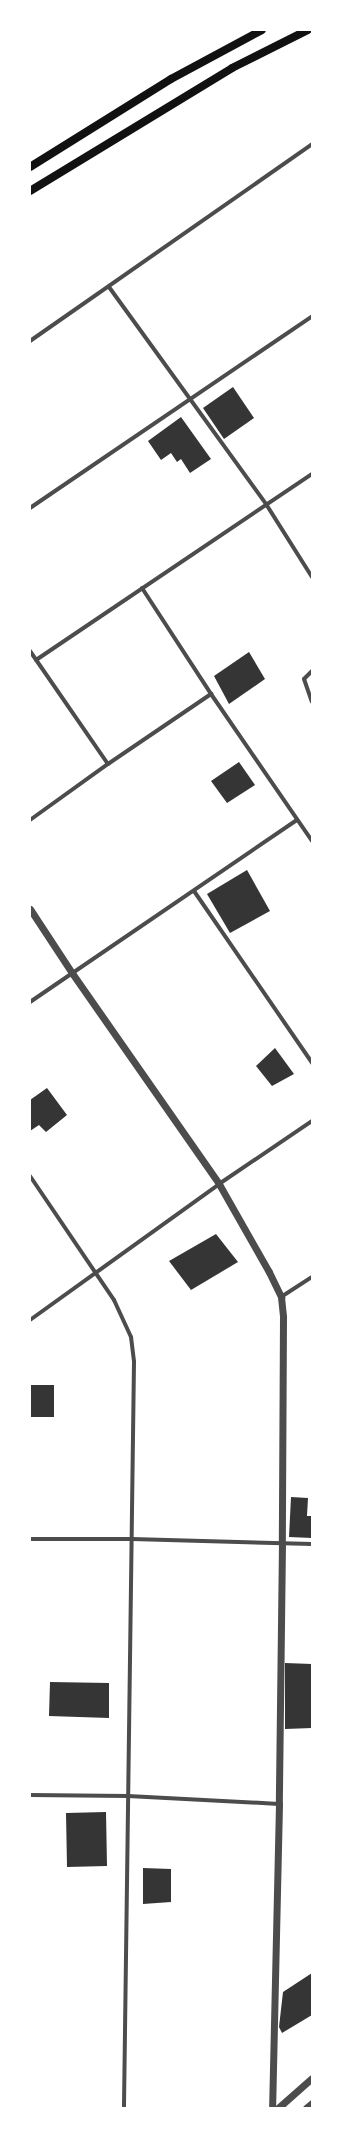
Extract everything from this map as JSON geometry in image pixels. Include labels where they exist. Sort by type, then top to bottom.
[{"type":"main road","points":[[30,167],[171,79],[262,30]]},
{"type":"main road","points":[[30,191],[219,76],[308,30]]},
{"type":"street","points":[[30,341],[312,144]]},
{"type":"street","points":[[109,287],[266,504],[312,577]]},
{"type":"street","points":[[30,508],[312,316]]},
{"type":"street","points":[[36,660],[312,474]]},
{"type":"street","points":[[142,588],[211,694],[312,841]]},
{"type":"street","points":[[30,651],[108,764]]},
{"type":"street","points":[[312,671],[304,679],[312,702]]},
{"type":"street","points":[[30,820],[108,764],[211,694]]},
{"type":"street","points":[[30,1002],[297,820]]},
{"type":"street","points":[[194,891],[312,1063]]},
{"type":"street","points":[[30,909],[72,973],[219,1184],[269,1272],[281,1297],[284,1317],[282,1543],[279,1804],[272,2108]]},
{"type":"street","points":[[30,1320],[219,1184],[312,1121]]},
{"type":"street","points":[[30,1176],[122,1315],[133,1348],[132,1539],[124,2108]]},
{"type":"street","points":[[281,1297],[312,1277]]},
{"type":"street","points":[[30,1539],[132,1539],[312,1544]]},
{"type":"street","points":[[30,1795],[128,1796],[279,1804]]},
{"type":"street","points":[[278,2108],[312,2078]]},
{"type":"street","points":[[306,2108],[312,2103]]},
{"type":"building","points":[[233,387],[254,418],[224,439],[203,408]]},
{"type":"building","points":[[181,417],[211,459],[190,473],[181,459],[177,462],[171,453],[161,460],[148,441]]},
{"type":"building","points":[[249,652],[265,679],[229,704],[214,676]]},
{"type":"building","points":[[239,762],[255,785],[227,803],[211,781]]},
{"type":"building","points":[[247,870],[270,911],[230,933],[207,894]]},
{"type":"building","points":[[275,1048],[294,1074],[272,1086],[256,1066]]},
{"type":"building","points":[[47,1088],[67,1115],[46,1132],[39,1125],[30,1131],[30,1100]]},
{"type":"building","points":[[216,1234],[238,1262],[191,1290],[169,1261]]},
{"type":"building","points":[[30,1385],[54,1385],[54,1417],[30,1417]]},
{"type":"building","points":[[291,1497],[308,1498],[307,1516],[312,1516],[312,1538],[289,1537]]},
{"type":"building","points":[[285,1663],[312,1664],[312,1728],[285,1729]]},
{"type":"building","points":[[50,1682],[109,1683],[109,1718],[49,1716]]},
{"type":"building","points":[[106,1812],[107,1866],[67,1867],[66,1813]]},
{"type":"building","points":[[143,1868],[171,1869],[171,1902],[143,1904]]},
{"type":"building","points":[[312,1973],[312,2015],[282,2033],[279,2027],[283,1992]]}]
